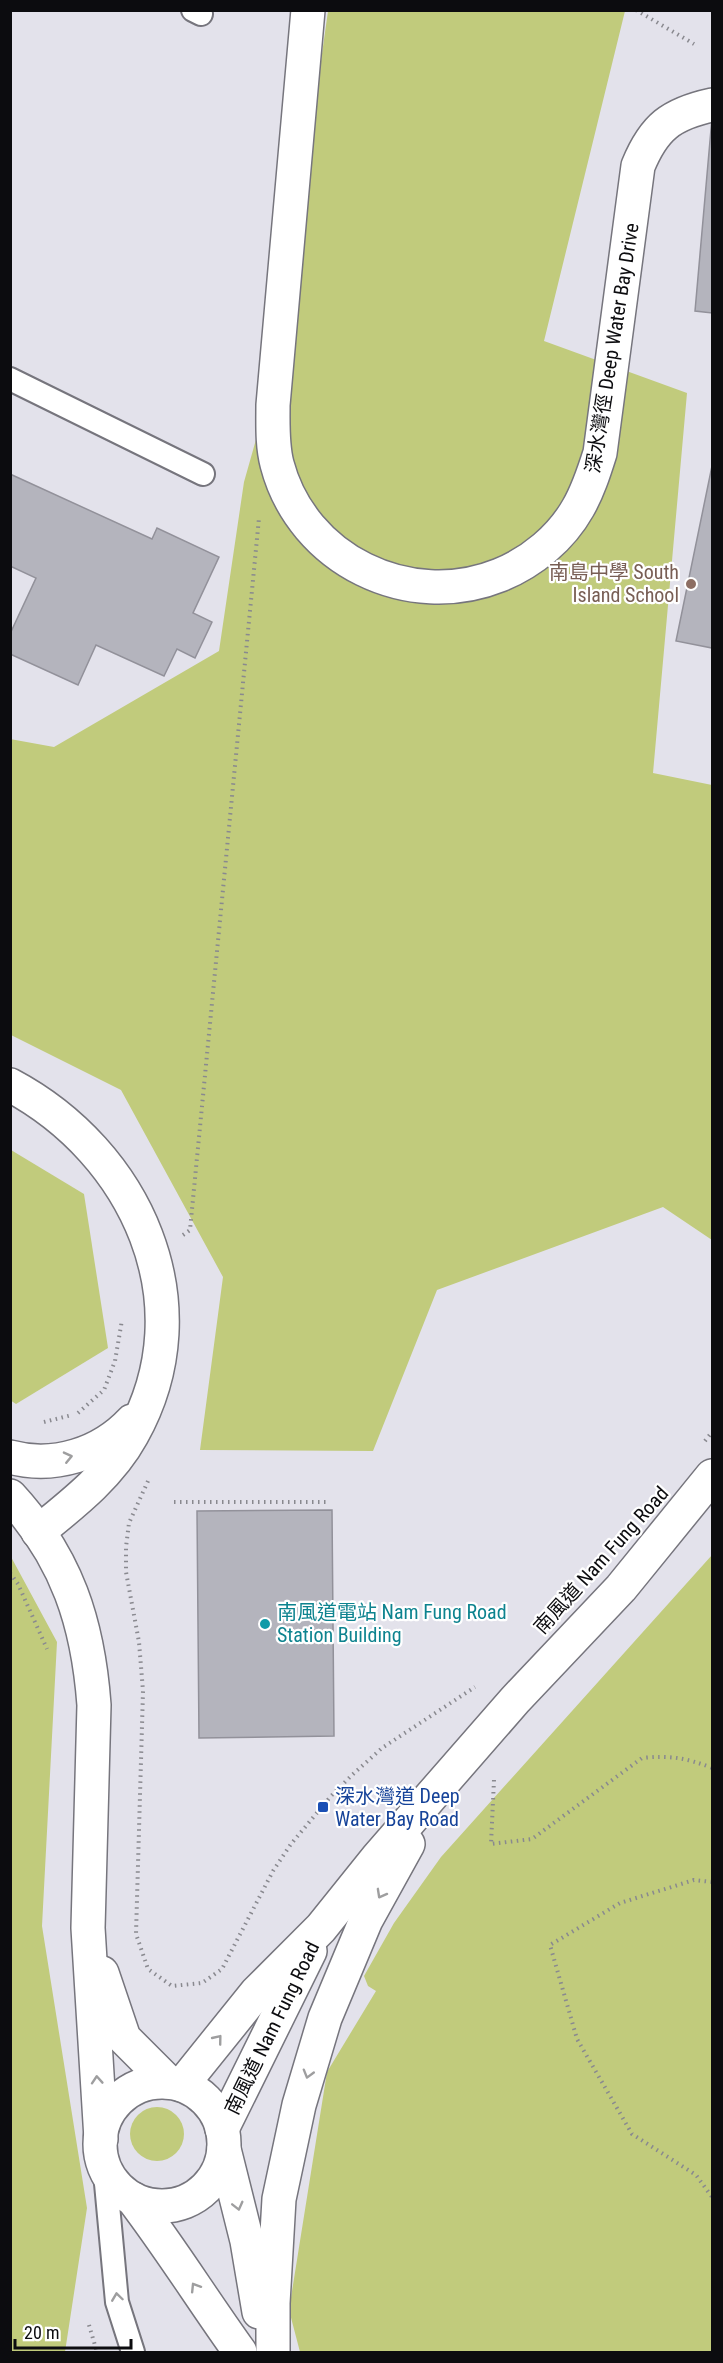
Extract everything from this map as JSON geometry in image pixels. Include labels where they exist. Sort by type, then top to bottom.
[{"type":"street","name":"深水灣徑 Deep Water Bay Drive","points":[[308,10],[272,435],[277,464],[287,492],[302,517],[320,539],[343,558],[368,573],[395,583],[454,587],[484,581],[512,570],[537,554],[559,534],[578,509],[591,483],[600,453],[638,166],[655,134],[669,120],[686,111],[712,105]]},
{"type":"street","points":[[10,1084],[68,1123],[90,1144],[125,1191],[152,1251],[160,1282],[162,1313],[161,1345],[155,1376],[146,1407],[132,1435],[115,1461],[94,1485],[38,1532]]},
{"type":"street","points":[[10,1457],[40,1461],[66,1459],[92,1451],[122,1432],[146,1407]]},
{"type":"street","name":"南風道 Nam Fung Road","points":[[175,2083],[256,1993],[321,1928],[378,1857],[515,1700],[621,1588],[706,1462]]},
{"type":"street","points":[[10,1496],[38,1532],[62,1569],[86,1634],[92,1672],[94,1705],[88,1928],[102,2150],[115,2183],[133,2199],[173,2252],[240,2352]]},
{"type":"street","points":[[273,2352],[273,2303],[279,2199],[299,2105],[322,2028],[366,1920],[439,1787]]},
{"type":"street","points":[[88,1928],[124,2038],[175,2083],[200,2094],[214,2109],[247,2241],[266,2352]]},
{"type":"street","name":"南風道 Nam Fung Road","points":[[223,2139],[321,1928]]},
{"type":"street","points":[[102,2150],[108,2115],[123,2097],[144,2085],[175,2083]]},
{"type":"street","points":[[133,2199],[157,2205],[180,2203],[192,2199],[217,2173],[223,2139]]},
{"type":"lane","points":[[10,379],[203,474]]},
{"type":"lane","points":[[102,2150],[117,2302],[133,2352]]},
{"type":"path","points":[[636,10],[694,44]]},
{"type":"path","points":[[190,1230],[258,518],[287,492]]},
{"type":"path","points":[[39,1423],[76,1414],[104,1390],[115,1361],[124,1311]]},
{"type":"path","points":[[706,1462],[712,1432]]},
{"type":"path","points":[[174,1502],[329,1502]]},
{"type":"path","points":[[126,1547],[126,1572],[139,1642],[143,1691],[136,1934],[148,1969],[172,1986],[202,1983],[222,1969],[273,1871],[291,1844],[331,1796],[382,1748],[483,1681]]},
{"type":"path","points":[[494,1776],[491,1844],[532,1839],[642,1758],[665,1755],[695,1761],[712,1768]]},
{"type":"path","points":[[712,1882],[694,1880],[620,1903],[550,1945],[577,2039],[632,2134],[696,2175],[712,2197]]},
{"type":"green space","points":[[328,11],[625,11],[544,341],[687,393],[653,773],[712,785],[712,1240],[663,1207],[437,1290],[373,1451],[200,1450],[223,1277],[121,1090],[11,1035],[10,739],[54,747],[219,651],[244,482],[272,383]]},
{"type":"green space","points":[[11,1150],[84,1194],[108,1348],[16,1404],[10,1400]]},
{"type":"green space","points":[[10,1555],[57,1642],[42,1926],[87,2208],[65,2352],[11,2352]]},
{"type":"green space","points":[[712,1555],[712,2352],[300,2352],[289,2310],[327,2072],[376,1991],[368,1986],[364,1976],[394,1923],[441,1857]]},
{"type":"green space","points":[[157,2107],[167,2109],[176,2115],[182,2124],[184,2134],[182,2144],[176,2153],[167,2159],[157,2161],[147,2159],[138,2153],[132,2144],[130,2134],[132,2124],[138,2115],[147,2109]]},
{"type":"building","points":[[712,118],[712,313],[695,311]]},
{"type":"building","points":[[712,466],[712,648],[676,641]]},
{"type":"building","points":[[10,474],[152,539],[157,528],[219,557],[193,613],[212,622],[195,658],[177,649],[164,676],[96,645],[78,685],[10,654],[10,634],[36,578],[10,566]]},
{"type":"building","name":"南風道電站 Nam Fung Road Station Building","points":[[332,1510],[334,1736],[199,1738],[197,1511]]},
{"type":"place","name":"南島中學 South Island School","points":[[691,584]]},
{"type":"place","name":"南風道電站 Nam Fung Road Station Building","points":[[265,1624]]},
{"type":"place","name":"深水灣道 Deep Water Bay Road","points":[[323,1807]]}]
